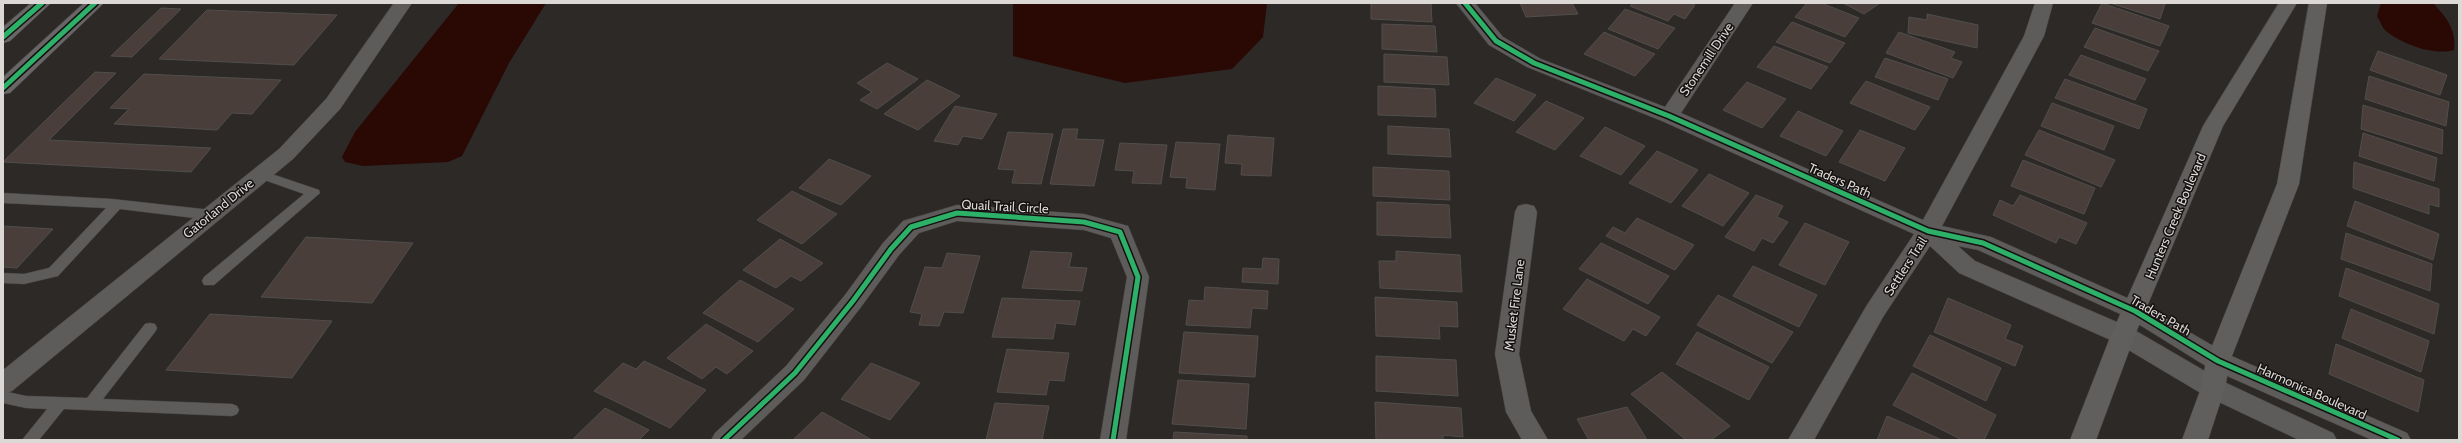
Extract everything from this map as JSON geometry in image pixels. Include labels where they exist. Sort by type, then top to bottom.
[{"type":"main road","points":[[3,38],[42,3]]},
{"type":"main road","points":[[3,88],[95,3]]},
{"type":"street","name":"Gatorland Drive","points":[[3,384],[286,154],[333,104],[403,3]]},
{"type":"street","name":"Traders Path","points":[[1464,3],[1496,41],[1534,63],[1669,116],[1928,231],[1983,243],[2135,311],[2218,361]]},
{"type":"street","name":"Stonemill Drive","points":[[1669,116],[1744,3]]},
{"type":"street","name":"Settlers Trail","points":[[1800,440],[1875,311],[1928,231],[2034,36],[2044,3]]},
{"type":"street","name":"Hunters Creek Boulevard","points":[[2083,440],[2122,335],[2135,311],[2213,126],[2288,3]]},
{"type":"street","points":[[2195,440],[2213,388],[2218,361],[2288,184],[2318,3]]},
{"type":"street","name":"Musket Fire Lane","points":[[1526,212],[1507,354],[1519,412],[1535,440]]},
{"type":"street","name":"Quail Trail Circle","points":[[724,440],[795,373],[853,301],[891,249],[911,227],[957,213],[1084,222],[1120,232],[1138,277],[1113,440]]},
{"type":"street","name":"Traders Path","points":[[1928,231],[1967,267],[2122,335],[2213,388]]},
{"type":"street","name":"Harmonica Boulevard","points":[[2218,361],[2398,440]]},
{"type":"street","points":[[2213,388],[2324,440]]},
{"type":"lane","points":[[209,281],[314,193],[260,174]]},
{"type":"lane","points":[[3,198],[117,205],[211,215]]},
{"type":"lane","points":[[3,278],[24,279],[53,272],[117,205]]},
{"type":"lane","points":[[90,405],[150,328]]},
{"type":"lane","points":[[3,397],[26,402],[60,404],[232,410]]},
{"type":"lane","points":[[30,440],[60,404]]},
{"type":"shaded area","points":[[459,3],[546,3],[509,63],[462,156],[448,162],[363,166],[345,162],[342,157],[355,132]]},
{"type":"shaded area","points":[[1013,3],[1267,3],[1263,37],[1232,69],[1125,83],[1013,56]]},
{"type":"shaded area","points":[[2381,3],[2433,3],[2450,24],[2454,36],[2454,50],[2437,51],[2418,48],[2392,35],[2384,29],[2377,16]]},
{"type":"building","points":[[1371,3],[1431,3],[1432,22],[1371,19]]},
{"type":"building","points":[[1520,3],[1572,3],[1578,14],[1526,17]]},
{"type":"building","points":[[1633,3],[1690,3],[1695,5],[1685,19],[1674,14],[1668,21],[1630,6]]},
{"type":"building","points":[[1807,3],[1821,3],[1859,18],[1845,37],[1795,17]]},
{"type":"building","points":[[1843,3],[1880,3],[1864,14]]},
{"type":"building","points":[[2102,3],[2169,26],[2160,46],[2092,23]]},
{"type":"building","points":[[2110,3],[2161,3],[2165,4],[2160,19]]},
{"type":"building","points":[[161,8],[181,9],[132,57],[111,56]]},
{"type":"building","points":[[1625,9],[1675,28],[1658,49],[1608,29]]},
{"type":"building","points":[[207,10],[337,15],[294,65],[159,59]]},
{"type":"building","points":[[1927,14],[1978,25],[1977,48],[1908,33],[1909,17],[1927,20]]},
{"type":"building","points":[[1792,22],[1845,43],[1830,63],[1776,42]]},
{"type":"building","points":[[1382,24],[1435,26],[1437,52],[1382,49]]},
{"type":"building","points":[[2095,28],[2159,51],[2148,71],[2084,47]]},
{"type":"building","points":[[1604,32],[1655,54],[1635,76],[1584,54]]},
{"type":"building","points":[[1899,32],[1955,52],[1951,58],[1962,62],[1953,78],[1886,53]]},
{"type":"building","points":[[1774,46],[1828,67],[1811,89],[1757,67]]},
{"type":"building","points":[[2378,51],[2447,75],[2440,95],[2370,70]]},
{"type":"building","points":[[1384,54],[1447,57],[1449,85],[1384,82]]},
{"type":"building","points":[[2081,55],[2146,79],[2135,100],[2069,75]]},
{"type":"building","points":[[1885,58],[1948,79],[1938,100],[1875,77]]},
{"type":"building","points":[[887,63],[918,79],[877,109],[860,100],[872,92],[857,83]]},
{"type":"building","points":[[95,72],[116,73],[49,140],[211,148],[191,172],[3,162]]},
{"type":"building","points":[[144,74],[281,80],[252,114],[232,113],[217,130],[114,124],[129,109],[110,108]]},
{"type":"building","points":[[2369,76],[2449,102],[2446,126],[2365,99]]},
{"type":"building","points":[[1496,78],[1536,95],[1514,121],[1474,103]]},
{"type":"building","points":[[2065,79],[2147,109],[2139,129],[2055,98]]},
{"type":"building","points":[[927,80],[960,96],[918,130],[884,114]]},
{"type":"building","points":[[1866,81],[1930,107],[1915,130],[1850,103]]},
{"type":"building","points":[[1747,82],[1786,99],[1762,128],[1723,110]]},
{"type":"building","points":[[1378,86],[1435,89],[1436,117],[1378,115]]},
{"type":"building","points":[[1546,101],[1584,118],[1555,150],[1516,132]]},
{"type":"building","points":[[2052,103],[2114,126],[2104,150],[2041,126]]},
{"type":"building","points":[[2363,105],[2443,130],[2442,154],[2361,129]]},
{"type":"building","points":[[955,106],[997,114],[982,139],[963,136],[958,145],[934,141]]},
{"type":"building","points":[[1798,111],[1843,131],[1826,156],[1780,136]]},
{"type":"building","points":[[1388,126],[1449,129],[1451,157],[1388,154]]},
{"type":"building","points":[[1605,127],[1645,146],[1621,175],[1580,156]]},
{"type":"building","points":[[1063,129],[1078,129],[1076,139],[1104,140],[1094,186],[1050,184]]},
{"type":"building","points":[[1860,130],[1905,148],[1885,181],[1839,162]]},
{"type":"building","points":[[2039,130],[2115,160],[2101,187],[2025,155]]},
{"type":"building","points":[[1008,132],[1053,134],[1041,184],[1012,183],[1015,170],[998,169]]},
{"type":"building","points":[[2363,133],[2437,158],[2434,181],[2359,156]]},
{"type":"building","points":[[1228,135],[1274,138],[1271,176],[1241,175],[1242,164],[1225,163]]},
{"type":"building","points":[[1176,142],[1220,144],[1215,190],[1186,188],[1187,178],[1170,177]]},
{"type":"building","points":[[1120,143],[1167,145],[1161,184],[1132,183],[1134,171],[1115,170]]},
{"type":"building","points":[[1657,151],[1698,170],[1671,203],[1629,183]]},
{"type":"building","points":[[829,159],[871,176],[841,205],[799,188]]},
{"type":"building","points":[[2023,160],[2095,188],[2084,214],[2011,186]]},
{"type":"building","points":[[2354,162],[2439,189],[2439,207],[2429,204],[2429,214],[2353,188]]},
{"type":"building","points":[[1373,167],[1449,171],[1450,200],[1373,196]]},
{"type":"building","points":[[1709,174],[1749,193],[1723,226],[1682,206]]},
{"type":"building","points":[[792,191],[837,214],[802,244],[757,220]]},
{"type":"building","points":[[1756,195],[1783,206],[1777,217],[1788,222],[1773,243],[1762,238],[1754,251],[1725,237]]},
{"type":"building","points":[[2020,195],[2087,223],[2076,244],[2059,237],[2056,243],[1993,215],[2000,200],[2013,206]]},
{"type":"building","points":[[2355,201],[2439,234],[2433,260],[2347,226]]},
{"type":"building","points":[[1377,202],[1449,205],[1451,238],[1377,235]]},
{"type":"building","points":[[1637,218],[1694,245],[1675,270],[1606,236],[1613,227],[1625,233]]},
{"type":"building","points":[[1805,223],[1849,242],[1825,285],[1779,265]]},
{"type":"building","points":[[3,226],[53,229],[17,268],[3,267]]},
{"type":"building","points":[[2346,233],[2432,264],[2430,291],[2341,259]]},
{"type":"building","points":[[306,237],[413,243],[372,303],[261,297]]},
{"type":"building","points":[[780,239],[823,263],[801,281],[791,276],[776,288],[743,270]]},
{"type":"building","points":[[1601,243],[1669,276],[1648,304],[1579,269]]},
{"type":"building","points":[[1031,251],[1072,253],[1069,267],[1087,268],[1082,291],[1022,288]]},
{"type":"building","points":[[1396,251],[1460,255],[1462,292],[1380,288],[1379,261],[1396,261]]},
{"type":"building","points":[[947,253],[980,256],[963,313],[944,312],[939,326],[919,325],[922,314],[910,312],[925,267],[942,268]]},
{"type":"building","points":[[1263,258],[1279,259],[1278,284],[1242,282],[1243,268],[1262,269]]},
{"type":"building","points":[[1753,266],[1817,295],[1799,327],[1733,296]]},
{"type":"building","points":[[2346,268],[2439,304],[2434,334],[2339,296]]},
{"type":"building","points":[[1587,279],[1660,317],[1646,336],[1633,329],[1624,341],[1563,309]]},
{"type":"building","points":[[740,280],[794,309],[758,342],[703,313]]},
{"type":"building","points":[[1205,287],[1268,291],[1267,309],[1252,308],[1250,328],[1186,325],[1189,300],[1204,301]]},
{"type":"building","points":[[1718,295],[1793,332],[1772,363],[1697,325]]},
{"type":"building","points":[[1375,297],[1457,302],[1458,327],[1439,326],[1440,339],[1376,336]]},
{"type":"building","points":[[1002,298],[1080,301],[1075,325],[1056,323],[1053,339],[992,337]]},
{"type":"building","points":[[1948,298],[2011,325],[2005,339],[2023,346],[2015,366],[1934,332]]},
{"type":"building","points":[[2351,309],[2429,341],[2421,372],[2342,338]]},
{"type":"building","points":[[210,314],[332,321],[292,378],[166,370]]},
{"type":"building","points":[[706,324],[753,351],[727,374],[716,367],[702,379],[667,358]]},
{"type":"building","points":[[1184,332],[1258,336],[1255,377],[1179,373]]},
{"type":"building","points":[[1697,332],[1769,367],[1749,400],[1676,364]]},
{"type":"building","points":[[1930,335],[2001,368],[1986,401],[1913,366]]},
{"type":"building","points":[[2336,344],[2424,380],[2418,412],[2329,374]]},
{"type":"building","points":[[1007,349],[1069,353],[1064,381],[1049,380],[1046,395],[997,392]]},
{"type":"building","points":[[1376,356],[1456,360],[1458,396],[1376,391]]},
{"type":"building","points":[[644,361],[706,390],[670,428],[594,391],[623,363],[636,369]]},
{"type":"building","points":[[871,363],[920,383],[890,420],[841,399]]},
{"type":"building","points":[[1662,372],[1730,426],[1711,440],[1686,440],[1631,394]]},
{"type":"building","points":[[1912,373],[1996,415],[1984,440],[1962,440],[1893,405]]},
{"type":"building","points":[[1178,380],[1249,384],[1246,429],[1172,424]]},
{"type":"building","points":[[1375,402],[1461,408],[1463,437],[1443,435],[1443,440],[1376,440]]},
{"type":"building","points":[[995,403],[1049,406],[1042,440],[986,440]]},
{"type":"building","points":[[1627,407],[1647,440],[1589,440],[1577,419]]},
{"type":"building","points":[[605,408],[649,430],[639,440],[572,440]]},
{"type":"building","points":[[822,412],[872,440],[793,440]]},
{"type":"building","points":[[1887,416],[1942,440],[1877,440]]},
{"type":"building","points":[[1174,432],[1247,436],[1247,440],[1173,440]]},
{"type":"cycle path","points":[[3,37],[42,3]]},
{"type":"cycle path","points":[[3,88],[95,3]]},
{"type":"cycle path","points":[[1465,3],[1496,41],[1534,63],[1669,116],[1928,231],[1983,243],[2135,311],[2218,361],[2398,440]]},
{"type":"cycle path","points":[[724,440],[795,373],[853,301],[891,249],[911,227],[957,213],[1084,222],[1120,232],[1138,277],[1113,440]]}]
